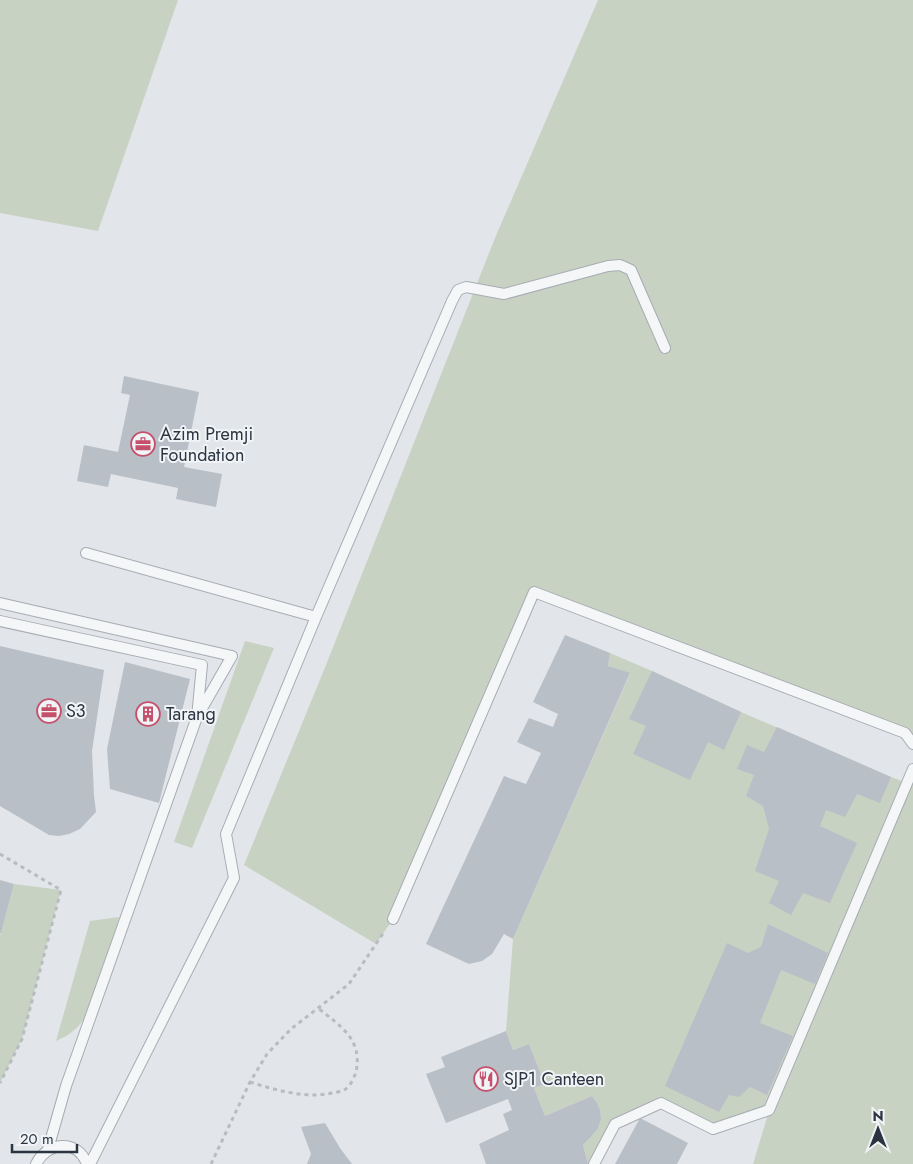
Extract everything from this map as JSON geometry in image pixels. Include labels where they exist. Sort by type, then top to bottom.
[{"type":"lane","points":[[36,1164],[41,1155],[48,1149],[66,1146],[80,1153],[88,1164],[234,878],[226,834],[316,617],[458,290],[466,287],[504,294],[620,264],[631,270],[665,348]]},
{"type":"lane","points":[[86,554],[316,617]]},
{"type":"lane","points":[[392,918],[534,592],[904,733],[913,744]]},
{"type":"lane","points":[[0,603],[232,656],[196,717],[66,1086],[48,1149]]},
{"type":"lane","points":[[0,621],[202,665],[196,717]]},
{"type":"lane","points":[[594,1164],[615,1124],[662,1103],[713,1129],[769,1110],[913,769]]},
{"type":"path","points":[[0,854],[61,890],[22,1039],[0,1084]]},
{"type":"path","points":[[211,1164],[250,1082],[267,1054],[291,1029],[349,984],[392,918]]},
{"type":"path","points":[[250,1082],[276,1090],[306,1094],[325,1094],[344,1090],[354,1079],[358,1062],[354,1041],[340,1025],[318,1008]]},
{"type":"green space","points":[[0,0],[178,0],[98,231],[0,213]]},
{"type":"green space","points":[[598,0],[913,0],[913,744],[904,733],[535,592],[393,919],[376,944],[244,865],[324,670],[495,238]]},
{"type":"green space","points":[[245,641],[274,648],[192,848],[174,842]]},
{"type":"green space","points":[[610,653],[891,777],[907,783],[913,769],[913,1164],[753,1164],[769,1111],[713,1129],[661,1103],[615,1124],[594,1164],[588,1164],[583,1145],[598,1128],[600,1122],[597,1103],[592,1096],[545,1116],[534,1088],[545,1084],[529,1044],[513,1050],[506,1031],[513,939],[630,674],[608,666]]},
{"type":"green space","points":[[14,884],[61,890],[22,1039],[0,1083],[0,936]]},
{"type":"green space","points":[[119,917],[104,978],[91,1008],[83,1021],[73,1031],[56,1041],[90,921]]},
{"type":"building","points":[[124,376],[199,392],[184,467],[222,474],[216,507],[176,499],[178,488],[111,474],[108,487],[77,481],[84,445],[118,452],[130,395],[121,393]]},
{"type":"building","points":[[565,635],[610,653],[608,666],[630,673],[513,939],[504,934],[492,954],[482,961],[469,964],[426,944],[504,776],[526,784],[541,753],[517,742],[529,718],[553,727],[558,714],[533,702]]},
{"type":"building","name":"S3","points":[[0,646],[104,670],[92,751],[96,812],[80,829],[69,834],[49,835],[0,806]]},
{"type":"building","name":"Tarang","points":[[125,662],[190,679],[159,803],[110,789],[107,749]]},
{"type":"building","points":[[652,671],[741,712],[724,750],[708,742],[690,780],[633,754],[646,726],[629,719]]},
{"type":"building","points":[[777,727],[891,777],[880,803],[857,794],[845,817],[826,810],[820,826],[857,843],[830,903],[803,893],[791,915],[769,903],[779,881],[755,871],[769,829],[763,806],[746,796],[754,775],[737,769],[747,745],[764,752]]},
{"type":"building","points":[[0,880],[14,884],[1,933],[0,933]]},
{"type":"building","points":[[768,924],[828,953],[815,984],[781,970],[760,1023],[793,1036],[767,1095],[750,1087],[739,1097],[729,1095],[719,1112],[665,1086],[727,943],[748,953],[761,947]]},
{"type":"building","points":[[506,1031],[513,1050],[529,1044],[545,1084],[534,1088],[545,1116],[592,1096],[597,1103],[601,1119],[598,1128],[583,1145],[588,1164],[486,1164],[479,1144],[509,1130],[503,1114],[512,1110],[508,1099],[446,1123],[426,1074],[445,1067],[441,1057]]},
{"type":"building","points":[[640,1118],[688,1143],[677,1164],[615,1164]]},
{"type":"building","points":[[325,1123],[352,1164],[307,1164],[311,1154],[301,1127]]},
{"type":"place","name":"Azim Premji Foundation","points":[[143,444]]},
{"type":"place","name":"S3","points":[[49,711]]},
{"type":"place","name":"Tarang","points":[[148,714]]},
{"type":"place","name":"SJP1 Canteen","points":[[486,1079]]}]
